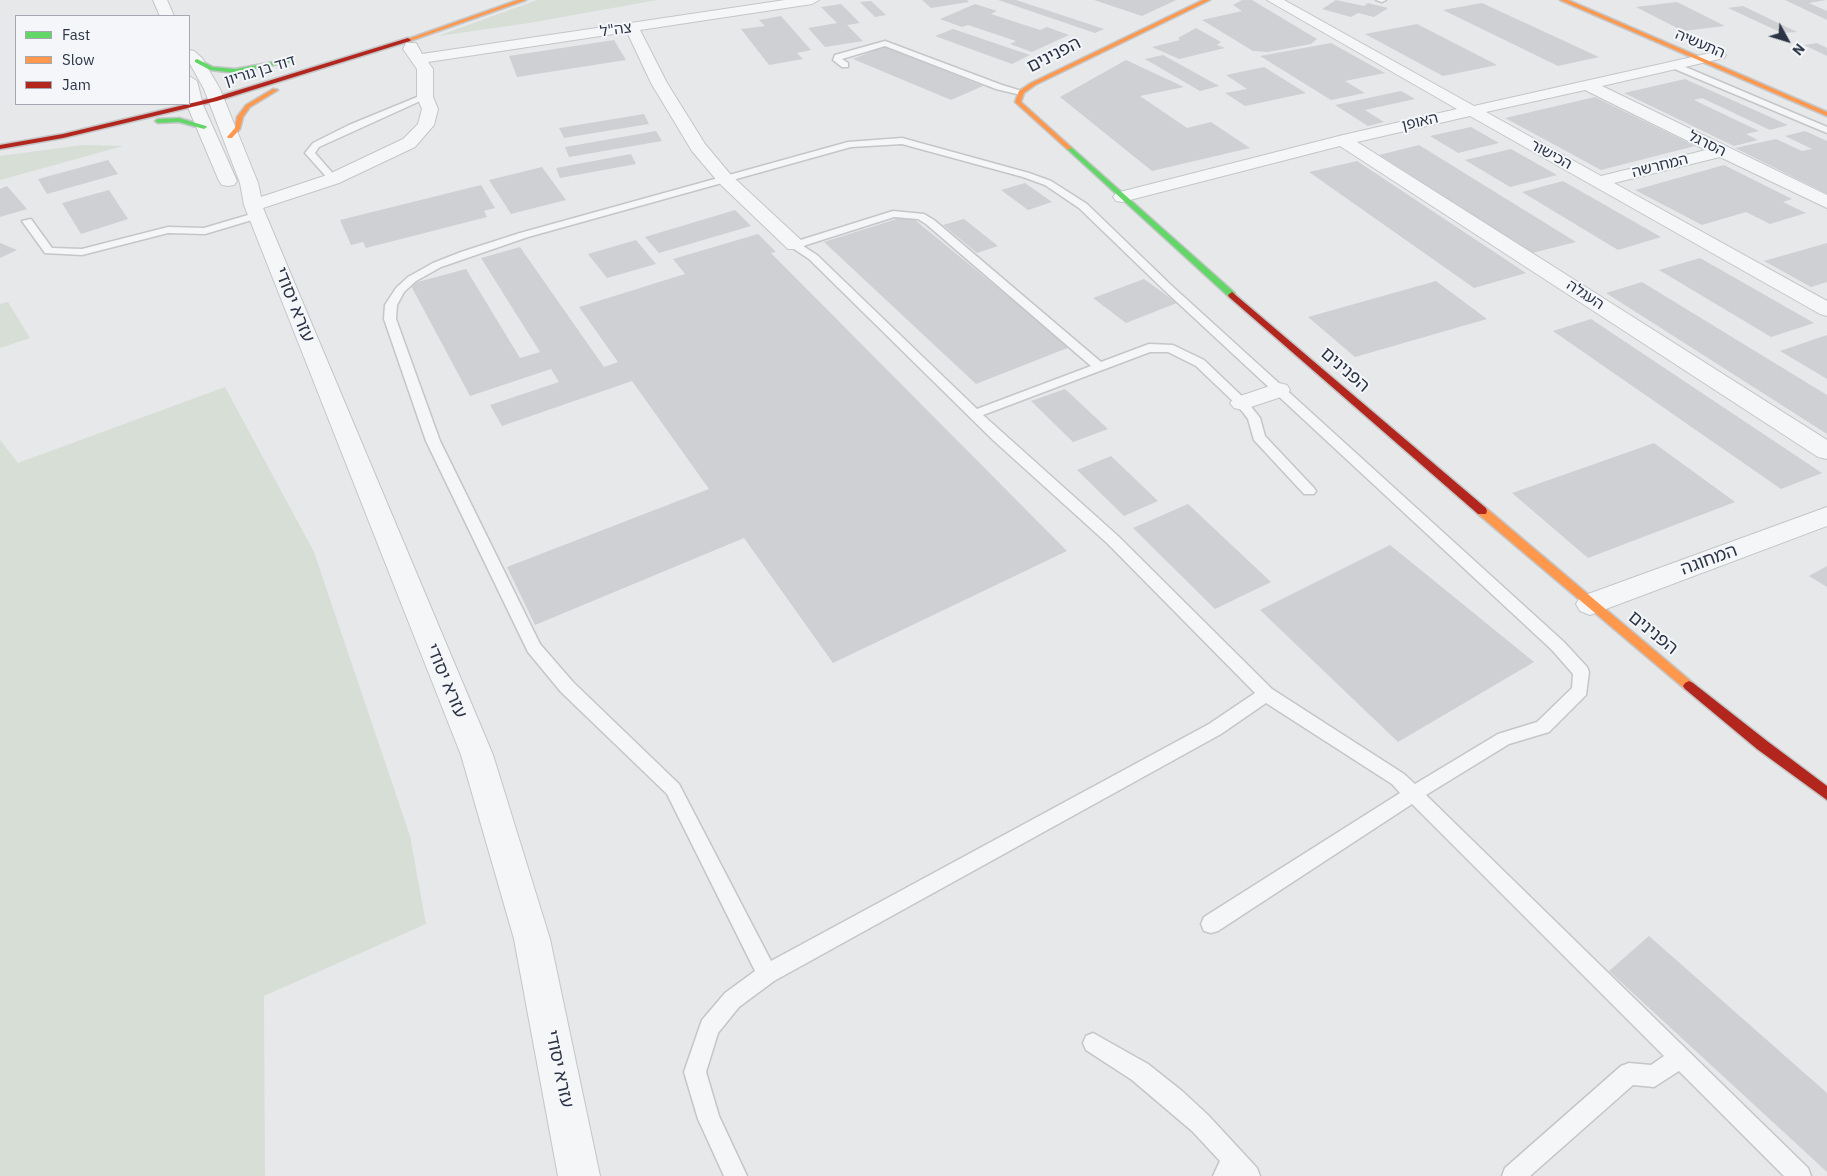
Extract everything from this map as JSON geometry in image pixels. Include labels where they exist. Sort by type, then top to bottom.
[{"type":"street","points":[[160,0],[167,15]]},
{"type":"street","points":[[450,13],[490,0]]},
{"type":"street","name":"דוד בן גוריון","points":[[191,94],[213,95],[344,60],[523,0]]},
{"type":"street","name":"צה\"ל","points":[[419,59],[812,0]]},
{"type":"street","name":"הפנינים","points":[[1207,0],[1054,73],[1021,92],[1018,102],[1252,314],[1590,604],[1762,745],[1827,794]]},
{"type":"street","name":"הכישור","points":[[1274,0],[1824,306]]},
{"type":"street","name":"התעשיה","points":[[1563,0],[1698,60],[1827,114]]},
{"type":"street","name":"התעשיה","points":[[1590,0],[1819,97]]},
{"type":"street","points":[[632,28],[659,83],[698,147],[725,179],[795,245]]},
{"type":"street","points":[[255,210],[333,179],[409,143],[426,125],[430,109],[425,97],[425,69],[410,49],[412,40],[434,31]]},
{"type":"street","name":"דוד בן גוריון","points":[[213,95],[379,36]]},
{"type":"street","name":"האופן","points":[[1122,197],[1343,140],[1719,55]]},
{"type":"street","points":[[193,58],[212,70],[235,71],[309,60]]},
{"type":"street","name":"עזרא יסודי","points":[[193,58],[213,95],[249,182],[255,210],[477,756],[532,939],[572,1133],[578,1176]]},
{"type":"street","points":[[230,137],[238,128],[240,117],[254,101],[282,86],[344,60]]},
{"type":"street","name":"הסרגל","points":[[1587,85],[1827,202]]},
{"type":"street","name":"עזרא יסודי","points":[[191,94],[230,185],[255,210]]},
{"type":"street","name":"דוד בן גוריון","points":[[0,147],[63,136],[157,105]]},
{"type":"street","points":[[63,136],[94,133],[161,121],[179,120],[204,127]]},
{"type":"street","name":"העגלה","points":[[1343,140],[1827,451]]},
{"type":"street","name":"המחרשה","points":[[1599,182],[1722,151]]},
{"type":"street","points":[[1242,403],[1279,390]]},
{"type":"street","name":"המחוגה","points":[[1590,604],[1827,516]]},
{"type":"lane","points":[[845,65],[837,60],[838,57],[885,43],[999,87],[1021,92]]},
{"type":"lane","points":[[1674,65],[1827,130]]},
{"type":"lane","points":[[333,179],[310,153],[316,145],[352,127],[425,97]]},
{"type":"lane","points":[[767,974],[673,790],[567,686],[534,648],[433,441],[390,319],[391,305],[400,290],[412,280],[437,265],[524,235],[851,144],[902,141],[925,146],[1048,183],[1083,206],[1279,390],[1558,646],[1581,672],[1580,690],[1543,727],[1504,739],[1413,794],[1211,924]]},
{"type":"lane","points":[[27,221],[49,251],[82,252],[168,230],[205,231],[255,210]]},
{"type":"lane","points":[[795,245],[893,214],[920,216],[930,222],[1100,367]]},
{"type":"lane","points":[[795,245],[813,257],[975,414],[1113,540],[1266,694],[1390,774],[1413,794],[1800,1176]]},
{"type":"lane","points":[[975,414],[1149,348],[1169,348],[1181,352],[1200,363],[1242,403],[1254,418],[1259,437],[1309,491]]},
{"type":"lane","points":[[736,1176],[709,1119],[695,1072],[709,1027],[732,1000],[767,974],[1215,729],[1266,694]]},
{"type":"lane","points":[[1092,1043],[1140,1072],[1174,1099],[1200,1123],[1228,1168],[1249,1176]]},
{"type":"lane","points":[[1514,1176],[1629,1074],[1654,1076],[1680,1057]]},
{"type":"shaded area","points":[[537,0],[657,0],[529,23],[438,36]]},
{"type":"shaded area","points":[[83,145],[123,146],[0,180],[0,156]]},
{"type":"shaded area","points":[[8,302],[30,338],[0,348],[0,304]]},
{"type":"shaded area","points":[[225,387],[314,552],[410,836],[426,924],[264,996],[265,1176],[0,1176],[0,440],[18,463]]},
{"type":"building","points":[[922,0],[967,0],[969,2],[931,8]]},
{"type":"building","points":[[998,0],[1016,0],[1104,29],[1095,33]]},
{"type":"building","points":[[1094,0],[1176,0],[1142,16]]},
{"type":"building","points":[[1242,0],[1252,0],[1317,39],[1311,44],[1268,52],[1253,51],[1202,20],[1242,11],[1233,5]]},
{"type":"building","points":[[1336,0],[1364,6],[1368,3],[1388,8],[1374,17],[1358,13],[1351,17],[1322,9]]},
{"type":"building","points":[[1785,0],[1826,0],[1809,3],[1827,11],[1827,20]]},
{"type":"building","points":[[871,1],[886,15],[875,17],[860,2]]},
{"type":"building","points":[[1677,2],[1725,26],[1683,31],[1636,7]]},
{"type":"building","points":[[1482,3],[1599,57],[1558,66],[1443,10]]},
{"type":"building","points":[[841,4],[860,23],[847,25],[863,41],[825,47],[808,28],[837,23],[821,7]]},
{"type":"building","points":[[975,4],[997,11],[991,14],[1040,30],[1047,27],[1069,35],[1032,52],[1010,44],[1016,41],[968,25],[962,27],[940,19]]},
{"type":"building","points":[[1743,6],[1797,32],[1782,33],[1728,8]]},
{"type":"building","points":[[781,16],[811,50],[797,53],[803,59],[769,65],[741,29],[765,26],[759,20]]},
{"type":"building","points":[[1417,24],[1497,65],[1443,76],[1365,34]]},
{"type":"building","points":[[1196,28],[1221,42],[1217,45],[1225,48],[1179,59],[1152,47],[1180,40],[1178,38]]},
{"type":"building","points":[[953,29],[1030,55],[1012,64],[935,36]]},
{"type":"building","points":[[614,40],[626,60],[517,77],[509,56]]},
{"type":"building","points":[[1331,43],[1385,73],[1345,81],[1365,93],[1331,100],[1260,56]]},
{"type":"building","points":[[1817,43],[1827,48],[1827,56],[1804,45]]},
{"type":"building","points":[[885,46],[983,86],[951,100],[853,59]]},
{"type":"building","points":[[1163,55],[1219,86],[1200,91],[1145,59]]},
{"type":"building","points":[[1126,60],[1184,87],[1140,96],[1187,128],[1211,122],[1250,148],[1152,171],[1060,97]]},
{"type":"building","points":[[1264,67],[1306,93],[1245,106],[1225,93],[1247,89],[1226,75]]},
{"type":"building","points":[[1685,79],[1788,125],[1770,130],[1702,98],[1694,100],[1759,131],[1746,134],[1758,140],[1734,146],[1624,93]]},
{"type":"building","points":[[1401,91],[1415,99],[1365,110],[1384,122],[1368,126],[1335,105]]},
{"type":"building","points":[[1595,97],[1695,146],[1601,170],[1505,118]]},
{"type":"building","points":[[644,114],[649,124],[564,138],[559,128]]},
{"type":"building","points":[[1471,127],[1499,143],[1458,153],[1430,136]]},
{"type":"building","points":[[656,131],[662,141],[569,157],[565,147]]},
{"type":"building","points":[[1805,131],[1827,141],[1827,194],[1735,148],[1776,139],[1802,151],[1812,149],[1785,136]]},
{"type":"building","points":[[1419,145],[1576,242],[1532,253],[1379,155]]},
{"type":"building","points":[[1511,149],[1557,175],[1510,187],[1465,160]]},
{"type":"building","points":[[631,154],[636,164],[560,178],[556,168]]},
{"type":"building","points":[[108,160],[118,174],[47,194],[38,179]]},
{"type":"building","points":[[1357,161],[1526,273],[1474,288],[1309,172]]},
{"type":"building","points":[[1724,165],[1792,199],[1783,202],[1806,213],[1770,224],[1746,212],[1702,225],[1635,190]]},
{"type":"building","points":[[542,167],[566,200],[511,214],[489,180]]},
{"type":"building","points":[[1563,181],[1661,237],[1618,250],[1522,192]]},
{"type":"building","points":[[1025,183],[1052,202],[1028,210],[1001,190]]},
{"type":"building","points":[[481,185],[495,208],[484,211],[487,217],[366,248],[363,242],[351,245],[340,220]]},
{"type":"building","points":[[7,186],[27,209],[0,217],[0,189]]},
{"type":"building","points":[[109,190],[128,219],[81,234],[62,203]]},
{"type":"building","points":[[735,210],[751,226],[659,253],[645,237]]},
{"type":"building","points":[[909,215],[1070,347],[976,384],[824,242]]},
{"type":"building","points":[[964,219],[998,246],[977,253],[943,225]]},
{"type":"building","points":[[758,234],[776,252],[771,253],[1067,551],[833,663],[744,538],[535,625],[507,567],[709,489],[632,381],[502,426],[490,405],[559,382],[551,369],[470,396],[410,284],[466,269],[520,358],[540,352],[481,258],[520,247],[604,367],[618,362],[579,307],[685,274],[673,259]]},
{"type":"building","points":[[636,240],[656,264],[607,278],[588,254]]},
{"type":"building","points":[[0,243],[17,250],[0,258]]},
{"type":"building","points":[[1827,243],[1827,282],[1811,287],[1764,261]]},
{"type":"building","points":[[1700,258],[1814,323],[1771,337],[1659,270]]},
{"type":"building","points":[[1144,279],[1177,303],[1126,323],[1093,298]]},
{"type":"building","points":[[1436,281],[1487,319],[1355,357],[1308,317]]},
{"type":"building","points":[[1642,282],[1827,395],[1827,434],[1606,293]]},
{"type":"building","points":[[1591,319],[1822,473],[1781,489],[1553,331]]},
{"type":"building","points":[[1827,335],[1827,379],[1780,351]]},
{"type":"building","points":[[1065,389],[1108,429],[1073,442],[1031,401]]},
{"type":"building","points":[[1654,443],[1735,502],[1588,558],[1512,493]]},
{"type":"building","points":[[1111,456],[1158,501],[1124,516],[1077,470]]},
{"type":"building","points":[[1188,504],[1271,582],[1215,609],[1133,528]]},
{"type":"building","points":[[1390,545],[1534,662],[1398,742],[1260,610]]},
{"type":"building","points":[[1827,566],[1827,587],[1809,576]]},
{"type":"building","points":[[1649,936],[1827,1093],[1827,1172],[1609,971]]},
{"type":"traffic: fast","points":[[197,61],[212,69],[235,71],[290,61]]},
{"type":"traffic: fast","points":[[158,121],[179,120],[204,127]]},
{"type":"traffic: fast","points":[[1069,148],[1232,295]]},
{"type":"traffic: slow","points":[[408,40],[523,0]]},
{"type":"traffic: slow","points":[[1069,148],[1018,102],[1021,92],[1033,84],[1207,0]]},
{"type":"traffic: slow","points":[[1563,0],[1827,114]]},
{"type":"traffic: slow","points":[[230,137],[238,128],[240,117],[248,106],[275,90]]},
{"type":"traffic: slow","points":[[1482,511],[1689,686]]},
{"type":"traffic: jam","points":[[0,147],[63,136],[215,100],[408,40]]},
{"type":"traffic: jam","points":[[1232,295],[1482,511]]},
{"type":"traffic: jam","points":[[1689,686],[1827,794]]}]
